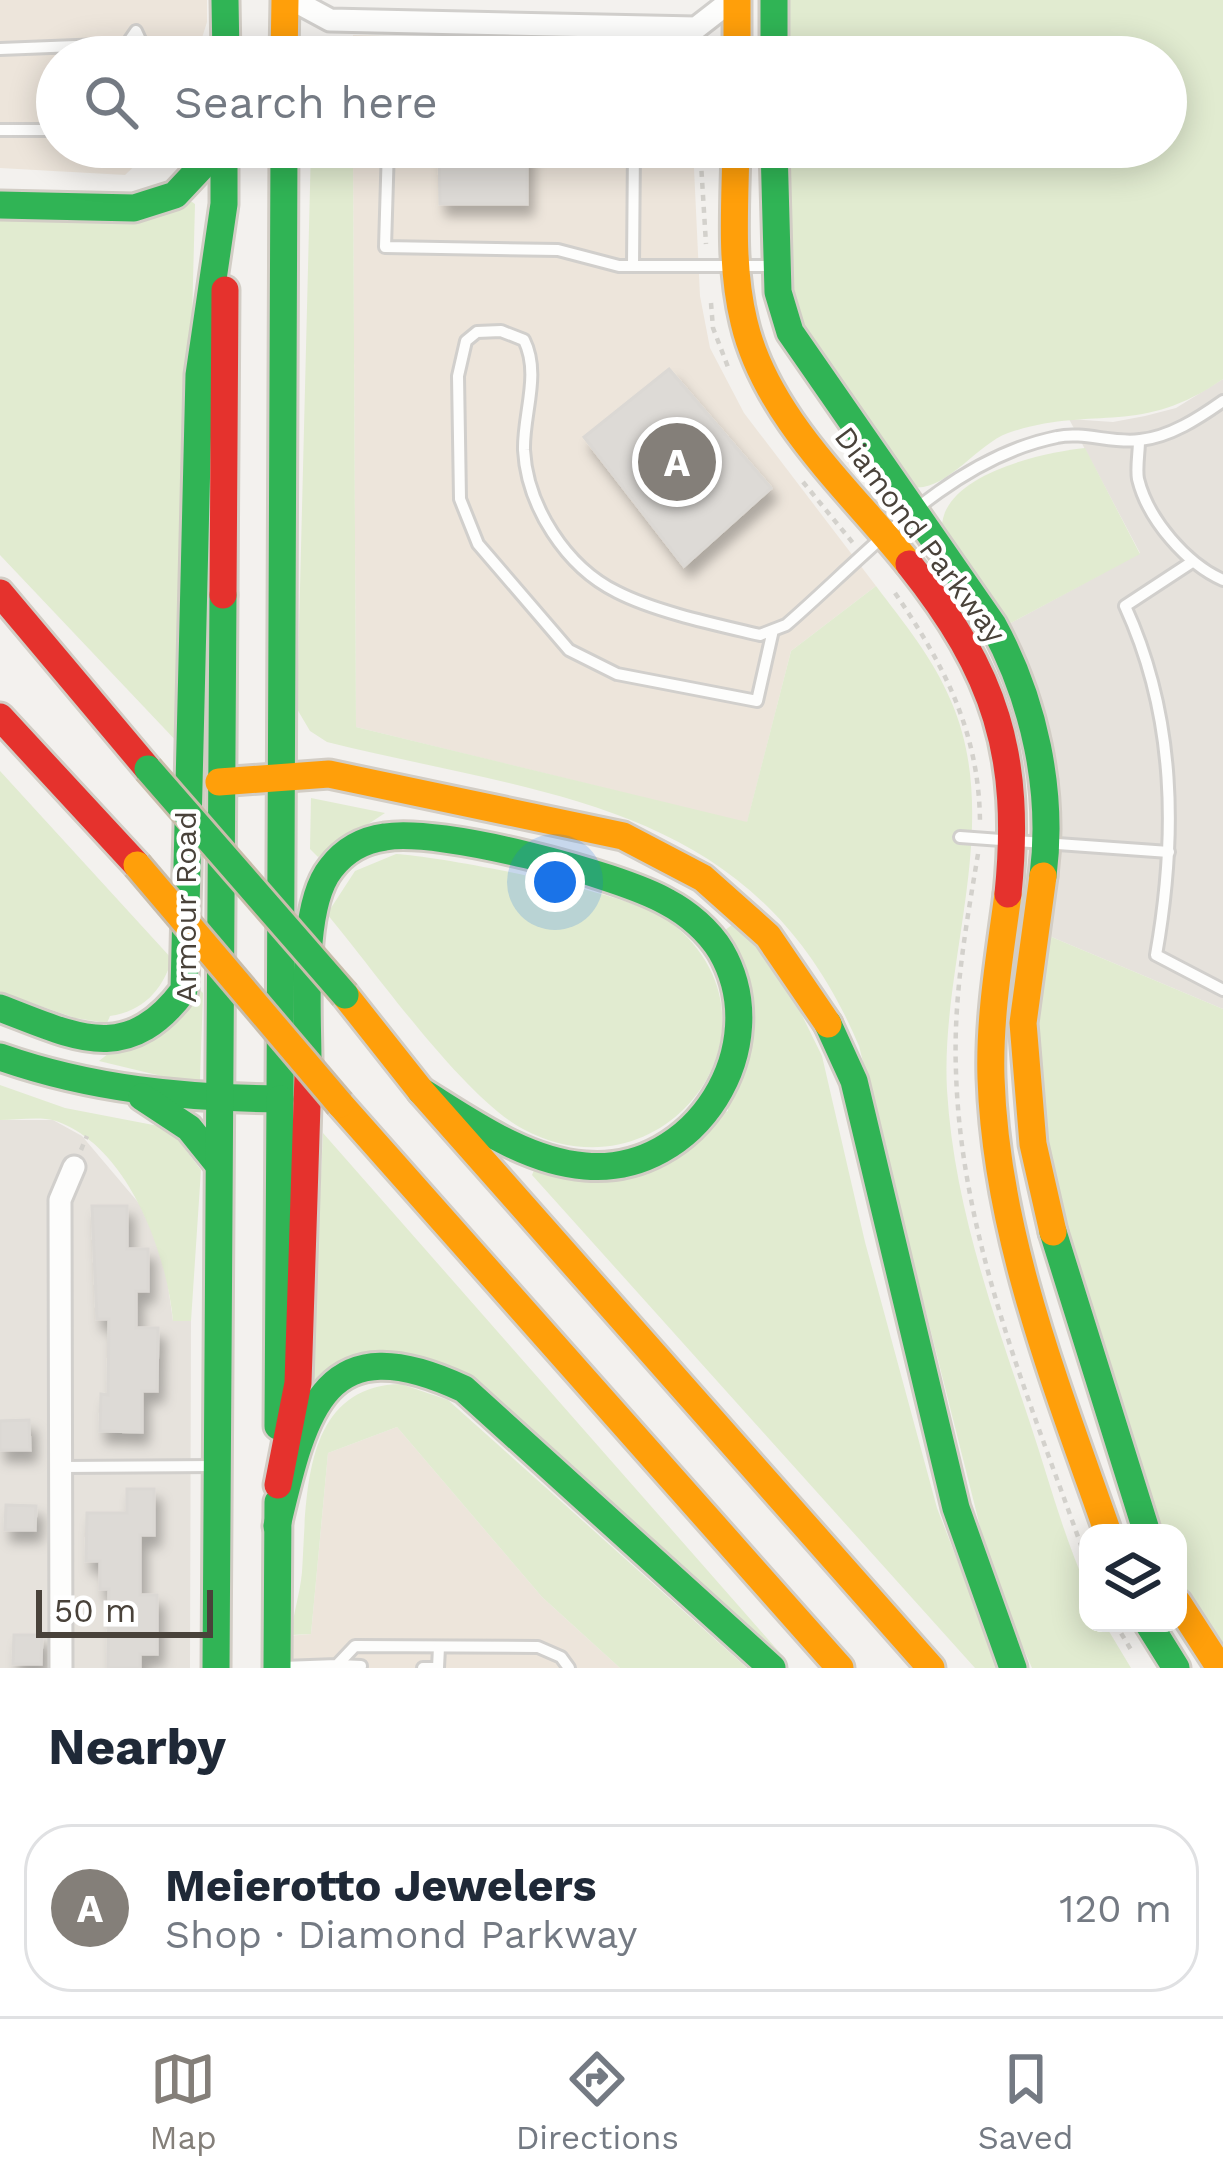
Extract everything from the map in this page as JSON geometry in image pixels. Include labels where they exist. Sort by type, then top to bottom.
[{"type":"main road","points":[[225,0],[226,36]]},
{"type":"main road","points":[[286,36],[289,0]]},
{"type":"main road","points":[[735,0],[736,36]]},
{"type":"main road","points":[[774,0],[774,36]]},
{"type":"main road","points":[[0,205],[134,208],[175,195],[201,168]]},
{"type":"main road","name":"Armour Road","points":[[216,1668],[219,782],[227,520],[223,168]]},
{"type":"main road","points":[[277,1667],[284,168]]},
{"type":"main road","name":"Diamond Parkway","points":[[734,168],[722,269],[764,377],[875,548],[982,675],[999,714],[1010,769],[1014,839],[990,1038],[1001,1183],[1037,1328],[1105,1524]]},
{"type":"main road","name":"Diamond Parkway","points":[[774,168],[778,292],[802,355],[912,514],[961,573],[1018,669],[1044,778],[1047,842],[1023,1023],[1033,1144],[1045,1207],[1144,1524]]},
{"type":"main road","points":[[0,1008],[82,1038],[112,1042],[154,1027],[184,991],[199,375],[224,204]]},
{"type":"main road","points":[[0,593],[345,995],[421,1091],[931,1668]]},
{"type":"main road","points":[[0,717],[137,865],[340,1104],[840,1668]]},
{"type":"main road","points":[[0,748],[61,786]]},
{"type":"main road","points":[[219,782],[329,775],[623,836],[670,857],[738,904],[794,965],[854,1081],[956,1508],[1013,1668]]},
{"type":"main road","points":[[278,1485],[298,1383],[314,907],[317,891],[338,857],[364,840],[400,835],[637,887],[692,917],[711,937],[735,982],[741,1027],[737,1053],[718,1103],[683,1139],[633,1162],[612,1166],[548,1159],[421,1091]]},
{"type":"main road","points":[[0,1057],[43,1074],[128,1089],[218,1099],[280,1099]]},
{"type":"main road","points":[[128,1089],[178,1119],[218,1164]]},
{"type":"main road","points":[[277,1526],[295,1445],[315,1402],[334,1383],[377,1363],[424,1365],[464,1389],[772,1668]]},
{"type":"main road","points":[[1187,1618],[1220,1668]]},
{"type":"main road","points":[[1154,1632],[1176,1668]]},
{"type":"street","points":[[289,0],[330,20],[681,28],[697,28],[735,0]]},
{"type":"street","points":[[61,1668],[60,1200],[74,1166]]},
{"type":"lane","points":[[0,49],[36,48]]},
{"type":"lane","points":[[0,130],[36,130]]},
{"type":"lane","points":[[387,168],[385,248],[557,250],[633,266],[776,266]]},
{"type":"lane","points":[[633,266],[634,168]]},
{"type":"lane","points":[[773,630],[757,701],[617,674],[569,650],[478,544],[460,500],[458,376],[466,341],[477,332],[501,332],[524,340],[532,356],[524,450],[535,508],[580,564],[616,592],[760,635],[773,630],[912,514],[995,458],[1060,435],[1138,441],[1197,419],[1223,401]]},
{"type":"lane","points":[[1138,441],[1138,480],[1167,532],[1192,562],[1223,580]]},
{"type":"lane","points":[[1192,562],[1125,606],[1144,646],[1162,712],[1171,817],[1156,955],[1223,990]]},
{"type":"lane","points":[[960,837],[1169,852]]},
{"type":"lane","points":[[62,1467],[217,1466]]},
{"type":"lane","points":[[337,1667],[355,1646],[538,1647],[561,1657],[569,1668]]},
{"type":"lane","points":[[423,1668],[438,1668],[439,1647]]},
{"type":"lane","points":[[277,1667],[361,1666]]},
{"type":"path","points":[[704,168],[722,269],[713,328],[731,372]]},
{"type":"path","points":[[799,476],[875,548]]},
{"type":"path","points":[[893,590],[943,666],[963,708],[980,790],[980,838],[961,955],[956,1030],[963,1158],[994,1290],[1079,1539]]},
{"type":"shaded area","points":[[0,0],[207,0],[203,36],[36,36],[36,168],[132,168],[125,175],[0,168]]},
{"type":"shaded area","points":[[353,168],[694,168],[700,296],[710,348],[744,413],[876,586],[791,651],[747,823],[356,727]]},
{"type":"shaded area","points":[[1223,379],[1223,1009],[1042,933],[1052,878],[1007,625],[1140,553],[1069,419],[1113,422],[1176,408]]},
{"type":"shaded area","points":[[0,1120],[53,1120],[82,1136],[148,1214],[164,1258],[173,1321],[191,1321],[190,1668],[0,1668]]},
{"type":"shaded area","points":[[397,1427],[542,1597],[620,1668],[287,1668],[287,1636],[311,1634],[328,1453]]},
{"type":"green space","points":[[779,0],[1223,0],[1223,379],[1166,408],[1008,433],[937,483],[912,487],[796,336],[780,168],[1187,168],[1187,36],[779,36]]},
{"type":"green space","points":[[310,168],[353,168],[356,727],[747,822],[791,651],[876,586],[936,670],[966,747],[972,795],[971,844],[947,1042],[947,1090],[958,1176],[990,1302],[1079,1567],[1079,1632],[1109,1632],[1131,1668],[1032,1668],[994,1582],[859,1046],[816,965],[764,903],[705,857],[639,824],[567,798],[327,742],[310,731],[297,709]]},
{"type":"green space","points":[[192,202],[181,746],[0,555],[0,218]]},
{"type":"green space","points":[[1085,448],[1140,554],[1007,625],[942,530],[946,511],[957,495],[997,470]]},
{"type":"green space","points":[[0,771],[172,959],[150,998],[110,1016],[107,1023],[75,1018],[0,992]]},
{"type":"green space","points":[[311,798],[385,813],[318,857],[310,849]]},
{"type":"green space","points":[[396,854],[580,888],[669,921],[706,962],[722,1007],[718,1052],[699,1092],[667,1124],[625,1143],[576,1146],[523,1129],[499,1113],[447,1062],[327,914],[355,871]]},
{"type":"green space","points":[[737,921],[793,997],[822,1056],[865,1242],[937,1508],[999,1668],[975,1668],[532,1175],[535,1168],[553,1175],[728,1111],[724,931]]},
{"type":"green space","points":[[1042,933],[1223,1009],[1223,1657],[1187,1600],[1187,1524],[1154,1524],[1034,1124]]},
{"type":"green space","points":[[195,985],[203,993],[200,1080],[182,1081],[99,1061]]},
{"type":"green space","points":[[0,1085],[65,1108],[169,1128],[201,1170],[191,1321],[173,1321],[152,1234],[123,1177],[104,1153],[56,1121],[0,1120]]},
{"type":"green space","points":[[323,1133],[781,1654],[468,1374],[311,1383]]},
{"type":"green space","points":[[401,1384],[448,1400],[747,1668],[620,1668],[542,1597],[397,1427],[328,1453],[311,1634],[291,1635],[302,1572],[309,1481],[327,1425],[344,1404],[368,1390]]},
{"type":"building","points":[[439,168],[527,168],[527,204],[440,204]]},
{"type":"building","points":[[669,369],[771,488],[684,566],[584,437]]},
{"type":"building","points":[[92,1206],[127,1206],[127,1249],[148,1249],[148,1291],[136,1291],[136,1328],[158,1328],[157,1391],[142,1391],[142,1432],[100,1431],[101,1394],[108,1395],[109,1319],[97,1319]]},
{"type":"building","points":[[29,1420],[30,1450],[0,1450],[0,1421]]},
{"type":"building","points":[[127,1489],[154,1489],[154,1535],[140,1535],[140,1595],[157,1595],[157,1654],[140,1654],[140,1668],[108,1668],[109,1589],[100,1589],[100,1561],[86,1561],[87,1513],[127,1513]]},
{"type":"building","points":[[6,1505],[36,1506],[35,1530],[5,1530]]},
{"type":"building","points":[[14,1635],[42,1635],[41,1664],[13,1664]]},
{"type":"traffic: fast","points":[[225,0],[226,36]]},
{"type":"traffic: fast","points":[[774,0],[774,36]]},
{"type":"traffic: fast","points":[[0,205],[134,208],[175,195],[200,168]]},
{"type":"traffic: fast","points":[[0,1008],[77,1035],[121,1037],[163,1014],[184,990],[199,375],[224,204],[224,168]]},
{"type":"traffic: fast","points":[[0,1057],[138,1090],[280,1099],[284,168]]},
{"type":"traffic: fast","points":[[775,168],[778,292],[790,332],[993,625],[1020,684],[1043,779],[1043,876]]},
{"type":"traffic: fast","points":[[216,1668],[223,595]]},
{"type":"traffic: fast","points":[[148,769],[345,995]]},
{"type":"traffic: fast","points":[[308,1074],[309,937],[321,886],[348,852],[385,837],[485,846],[643,891],[683,911],[704,930],[721,951],[736,988],[739,1026],[731,1063],[715,1098],[691,1127],[661,1150],[625,1164],[585,1166],[541,1157],[421,1091]]},
{"type":"traffic: fast","points":[[828,1024],[854,1081],[956,1508],[1013,1668]]},
{"type":"traffic: fast","points":[[142,1097],[189,1128],[218,1164]]},
{"type":"traffic: fast","points":[[278,1426],[280,1099]]},
{"type":"traffic: fast","points":[[1053,1232],[1144,1524]]},
{"type":"traffic: fast","points":[[277,1526],[298,1445],[329,1388],[351,1372],[380,1366],[417,1371],[464,1389],[772,1668]]},
{"type":"traffic: fast","points":[[277,1668],[278,1502]]},
{"type":"traffic: fast","points":[[1154,1632],[1176,1668]]},
{"type":"traffic: slow","points":[[284,36],[285,0]]},
{"type":"traffic: slow","points":[[737,0],[737,36]]},
{"type":"traffic: slow","points":[[736,168],[737,279],[755,357],[790,421],[909,564]]},
{"type":"traffic: slow","points":[[219,782],[329,774],[623,836],[703,878],[768,936],[828,1024]]},
{"type":"traffic: slow","points":[[137,865],[340,1104]]},
{"type":"traffic: slow","points":[[1043,876],[1023,1023],[1033,1144],[1053,1232]]},
{"type":"traffic: slow","points":[[1008,894],[991,1055],[995,1137],[1032,1310],[1105,1524]]},
{"type":"traffic: slow","points":[[345,995],[421,1091],[931,1668]]},
{"type":"traffic: slow","points":[[340,1104],[840,1668]]},
{"type":"traffic: slow","points":[[1187,1617],[1220,1668]]},
{"type":"traffic: jam","points":[[223,595],[225,290]]},
{"type":"traffic: jam","points":[[909,564],[963,642],[996,718],[1011,799],[1008,894]]},
{"type":"traffic: jam","points":[[0,593],[148,769]]},
{"type":"traffic: jam","points":[[0,717],[137,865]]},
{"type":"traffic: jam","points":[[278,1485],[298,1383],[308,1074]]},
{"type":"place","name":"Meierotto Jewelers","points":[[677,462]]}]
